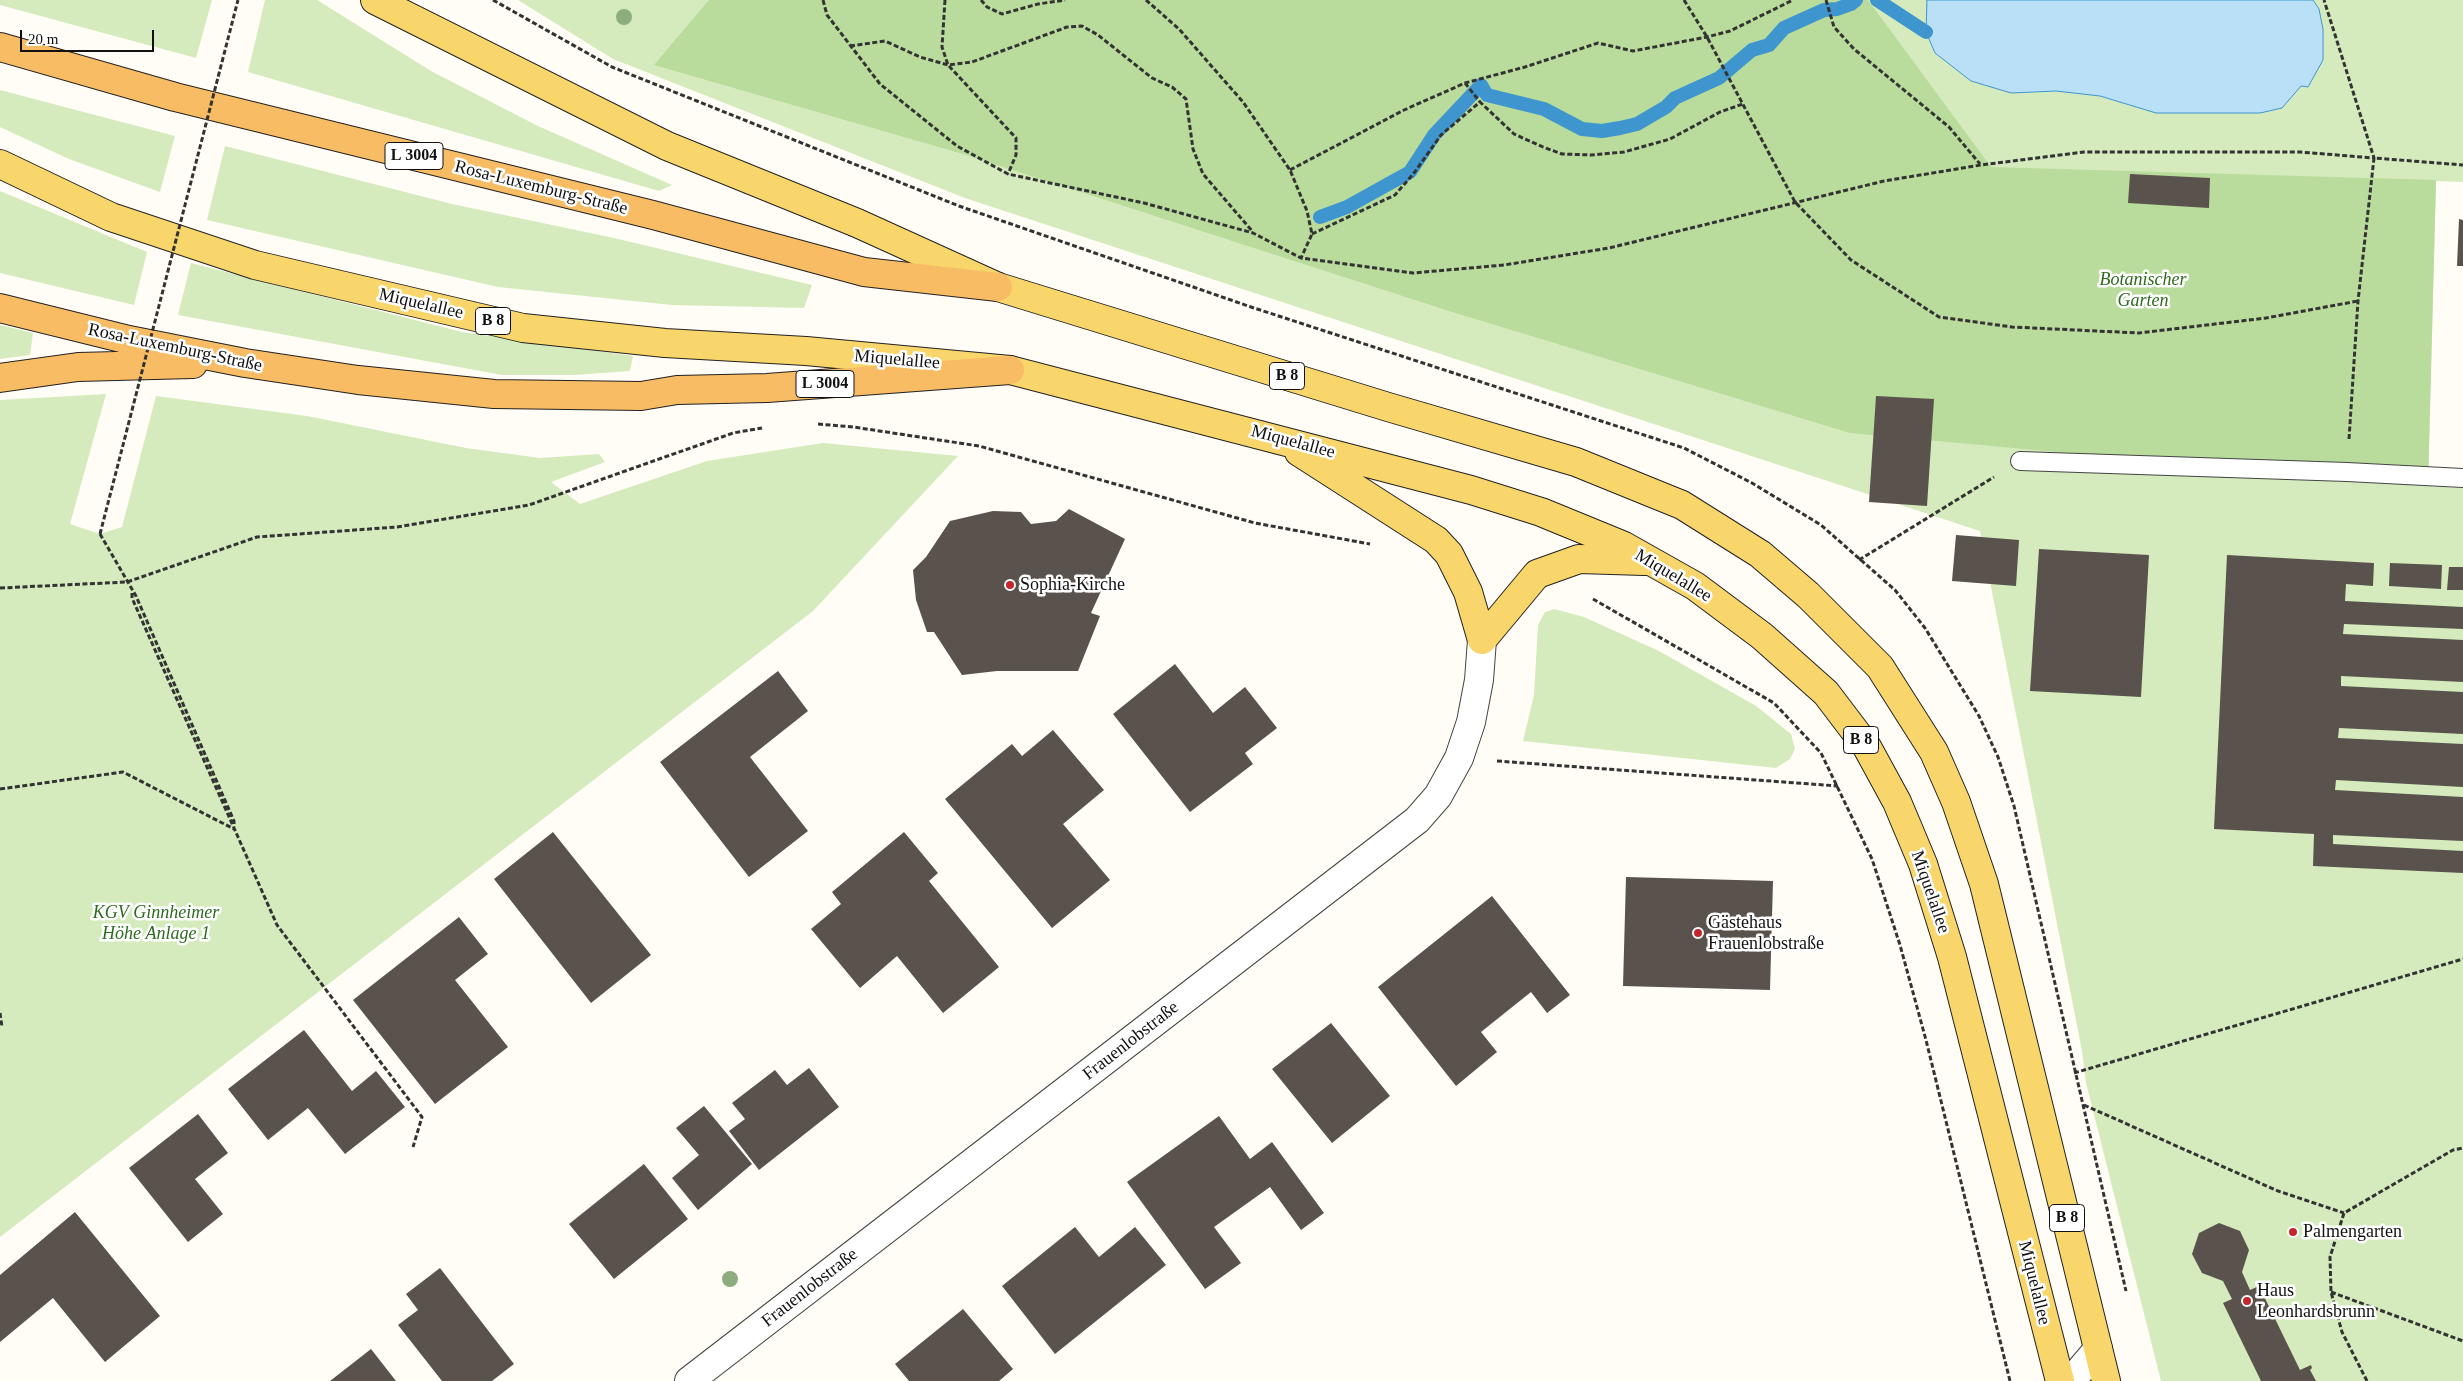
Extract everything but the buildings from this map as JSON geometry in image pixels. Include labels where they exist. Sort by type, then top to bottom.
[{"type":"highway","name":"Rosa-Luxemburg-Straße","points":[[0,47],[175,97],[653,215],[864,272],[998,287]]},
{"type":"highway","name":"Rosa-Luxemburg-Straße","points":[[0,308],[129,340],[245,363],[358,380],[494,394],[641,396],[677,390],[767,388],[1010,370]]},
{"type":"highway","points":[[0,378],[78,367],[245,363]]},
{"type":"main road","name":"B 8","points":[[375,0],[667,146],[857,224],[998,287],[1585,465],[1682,505],[1760,554],[1852,636],[1880,667],[1915,718],[1934,752],[1956,802],[1984,884],[2106,1381]]},
{"type":"main road","name":"Miquelallee","points":[[0,164],[110,217],[255,265],[524,328],[665,343],[806,351],[1010,370],[1471,490],[1541,512],[1624,546],[1695,586],[1762,636],[1826,693],[1867,747],[1897,802],[1923,864],[1952,957],[2060,1381]]},
{"type":"main road","points":[[1276,438],[1436,540],[1449,554],[1468,592],[1482,640]]},
{"type":"main road","points":[[1482,640],[1537,574],[1580,559],[1652,562]]},
{"type":"street","name":"Frauenlobstraße","points":[[689,1381],[1418,820],[1438,796],[1459,758],[1471,722],[1479,680],[1482,640]]},
{"type":"street","points":[[2070,1381],[2098,1349]]},
{"type":"lane","points":[[2020,461],[2347,472],[2463,478]]},
{"type":"path","points":[[238,0],[100,534],[132,593],[132,598],[277,925],[422,1117],[414,1148]]},
{"type":"path","points":[[493,0],[612,67],[959,206]]},
{"type":"path","points":[[823,0],[827,15],[880,84],[957,146],[1008,174],[1144,203],[1253,233],[1301,258],[1413,273],[1504,265],[1609,248],[1884,181],[1981,165],[2084,152],[2300,152],[2463,166]]},
{"type":"path","points":[[945,0],[942,47],[948,65],[1016,138],[1016,155],[1008,174]]},
{"type":"path","points":[[980,0],[987,7],[1002,14],[1038,4],[1065,0]]},
{"type":"path","points":[[1146,0],[1179,29],[1243,102],[1290,170],[1307,211],[1312,234],[1301,258]]},
{"type":"path","points":[[1684,0],[1723,66],[1794,202],[1851,260],[1939,317],[2012,327],[2139,333],[2266,318],[2358,301]]},
{"type":"path","points":[[1290,170],[1404,110],[1465,83],[1526,67],[1598,43],[1633,51],[1707,37],[1730,31],[1793,0]]},
{"type":"path","points":[[2324,0],[2374,158],[2358,301],[2347,472]]},
{"type":"path","points":[[1827,2],[1834,27],[1854,49],[1949,127],[1981,165]]},
{"type":"path","points":[[850,46],[884,41],[948,65],[972,62],[1067,27],[1082,26],[1098,35],[1152,78],[1172,87],[1186,99],[1193,149],[1203,174],[1253,233]]},
{"type":"path","points":[[1465,83],[1480,102],[1514,134],[1562,154],[1591,155],[1624,152],[1670,139],[1720,112],[1743,104]]},
{"type":"path","points":[[1312,234],[1395,195],[1414,173],[1441,135],[1480,102]]},
{"type":"path","points":[[815,424],[853,427],[979,446],[1255,523],[1380,546]]},
{"type":"path","points":[[0,588],[126,582],[256,537],[397,527],[529,505],[734,433],[769,427]]},
{"type":"path","points":[[1859,560],[2020,461]]},
{"type":"path","points":[[1584,595],[1648,629],[1774,703],[1821,753],[1872,859],[1900,945],[1926,1040],[2010,1381]]},
{"type":"path","points":[[1497,761],[1838,786]]},
{"type":"path","points":[[0,789],[123,772],[234,830]]},
{"type":"path","points":[[2128,1299],[2084,1105],[2074,1073],[2463,958]]},
{"type":"path","points":[[0,1014],[2,1026]]},
{"type":"path","points":[[2084,1105],[2278,1191],[2344,1213]]},
{"type":"path","points":[[2367,1381],[2342,1332],[2331,1292],[2330,1257],[2344,1213],[2453,1150],[2463,1148]]},
{"type":"path","points":[[2331,1292],[2463,1341]]},
{"type":"green space","points":[[0,0],[212,0],[196,58],[0,5]]},
{"type":"green space","points":[[265,0],[317,0],[431,71],[538,126],[672,185],[659,191],[248,72]]},
{"type":"green space","name":"Botanischer Garten","points":[[518,0],[2463,0],[2463,182],[2436,181],[2428,486],[2463,488],[2463,1381],[2161,1381],[2086,1083],[2082,1051],[1980,531],[965,198],[613,59]]},
{"type":"green space","points":[[709,0],[1868,0],[1991,167],[2436,180],[2428,486],[1850,433],[1449,311],[963,154],[654,65]]},
{"type":"green space","points":[[0,90],[175,136],[160,192],[69,159],[0,127]]},
{"type":"green space","points":[[225,146],[452,204],[614,238],[812,285],[804,308],[672,305],[498,287],[207,220]]},
{"type":"green space","points":[[0,191],[147,252],[134,305],[0,273]]},
{"type":"green space","points":[[191,263],[462,332],[633,356],[630,371],[574,375],[502,375],[178,315]]},
{"type":"green space","points":[[0,325],[33,333],[30,355],[0,359]]},
{"type":"green space","name":"KGV Ginnheimer Höhe Anlage 1","points":[[106,394],[70,524],[100,534],[122,527],[156,396],[307,416],[466,448],[540,458],[599,454],[605,462],[551,482],[580,504],[707,461],[823,443],[958,456],[813,611],[0,1237],[0,400]]},
{"type":"green space","points":[[1554,609],[1584,617],[1659,651],[1756,706],[1791,734],[1795,749],[1790,759],[1776,768],[1523,741],[1534,695],[1538,625],[1545,612]]},
{"type":"water","points":[[1927,0],[2313,0],[2319,9],[2323,29],[2323,60],[2308,87],[2301,86],[2282,108],[2260,113],[2156,113],[2100,96],[2056,91],[2011,93],[1971,81],[1935,53],[1926,32]]},
{"type":"waterway","points":[[1320,217],[1347,207],[1410,172],[1434,135],[1481,85],[1487,95],[1544,109],[1582,129],[1602,131],[1620,128],[1637,124],[1666,107],[1675,98],[1719,78],[1752,50],[1769,45],[1784,28],[1824,10],[1837,9],[1856,0]]},
{"type":"waterway","points":[[1877,0],[1926,32]]},
{"type":"place","name":"Sophia-Kirche","points":[[1010,585]]},
{"type":"place","name":"Gästehaus Frauenlobstraße","points":[[1698,933]]},
{"type":"place","name":"Palmengarten","points":[[2293,1232]]},
{"type":"place","name":"Haus Leonhardsbrunn","points":[[2247,1301]]}]
